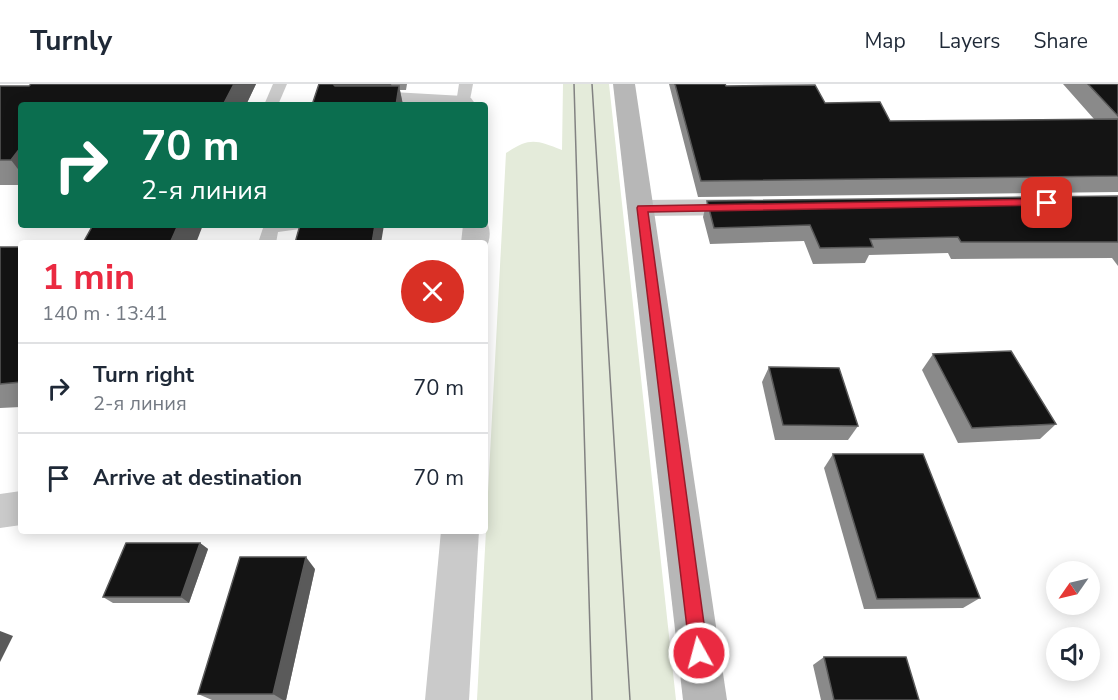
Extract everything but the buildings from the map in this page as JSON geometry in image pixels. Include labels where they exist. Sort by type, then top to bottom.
[{"type":"street","points":[[624,84],[705,700]]},
{"type":"street","points":[[363,102],[465,97]]},
{"type":"street","points":[[642,208],[773,206]]},
{"type":"street","points":[[0,511],[18,508]]},
{"type":"street","points":[[447,700],[460,534]]},
{"type":"lane","points":[[272,102],[279,84]]},
{"type":"green space","points":[[563,84],[609,84],[676,700],[477,700],[486,534],[488,534],[488,493],[506,153],[527,142],[539,142],[562,150]]},
{"type":"tram line","points":[[574,84],[592,700]]},
{"type":"tram line","points":[[592,84],[630,700]]},
{"type":"route","points":[[699,653],[642,208],[1047,203]]}]
